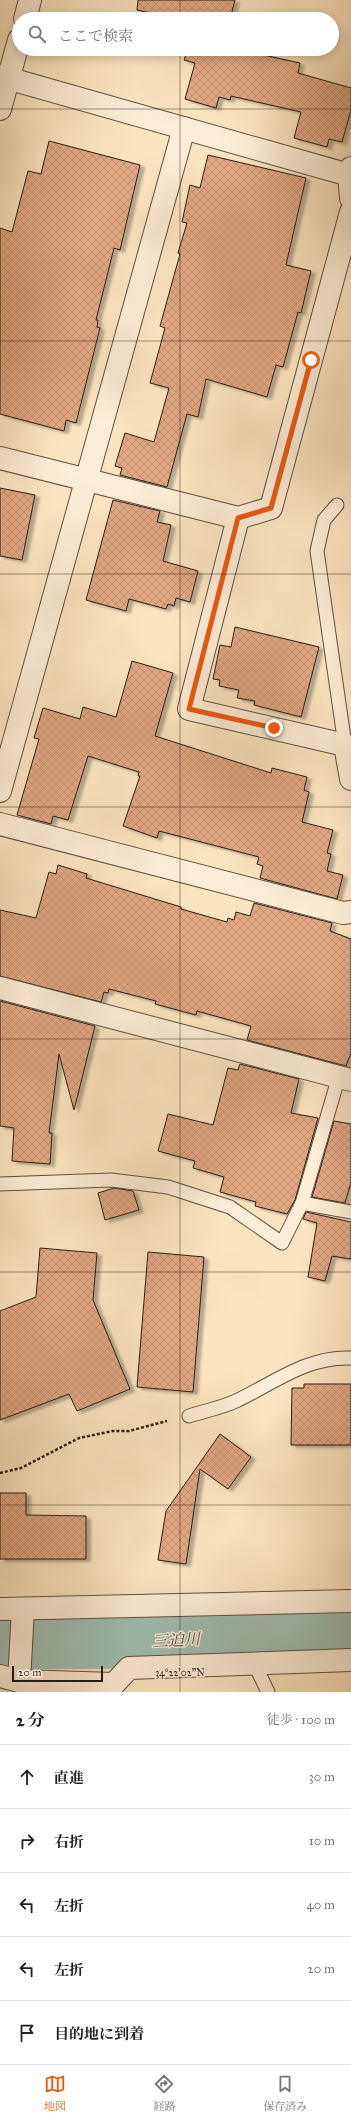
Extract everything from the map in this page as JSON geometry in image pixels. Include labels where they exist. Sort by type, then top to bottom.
[{"type":"street","points":[[27,12],[30,0]]},
{"type":"street","points":[[0,109],[4,78],[13,56]]},
{"type":"street","points":[[4,78],[184,128],[350,171],[351,198]]},
{"type":"street","points":[[0,791],[85,480],[184,128]]},
{"type":"street","points":[[0,458],[238,518],[271,508],[351,212]]},
{"type":"street","points":[[238,518],[189,709],[345,745],[351,779]]},
{"type":"street","points":[[0,824],[343,913],[351,912]]},
{"type":"street","points":[[0,988],[345,1078]]},
{"type":"street","points":[[0,1609],[22,1617],[351,1601]]},
{"type":"street","points":[[22,1617],[13,1673],[115,1688],[129,1668],[351,1660]]},
{"type":"lane","points":[[337,505],[324,520],[318,551],[345,745]]},
{"type":"lane","points":[[0,1184],[111,1180],[168,1187],[230,1207],[282,1243],[302,1203],[345,1078]]},
{"type":"lane","points":[[302,1203],[351,1212]]},
{"type":"lane","points":[[189,1416],[235,1401],[294,1369],[320,1362],[351,1358]]},
{"type":"lane","points":[[254,1663],[268,1692]]},
{"type":"path","points":[[0,1473],[21,1468],[79,1438],[113,1431],[129,1431],[143,1426],[182,1419],[189,1416]]},
{"type":"building","points":[[138,0],[235,0],[232,12],[146,12],[137,10]]},
{"type":"building","points":[[185,56],[268,56],[300,63],[298,73],[351,88],[351,110],[342,142],[329,139],[327,147],[294,138],[301,112],[231,96],[230,100],[219,97],[216,108],[185,99],[195,63],[184,60]]},
{"type":"building","points":[[49,141],[140,165],[120,250],[114,248],[96,320],[98,320],[97,327],[100,328],[76,423],[66,420],[64,431],[0,414],[0,228],[12,232],[28,171],[41,174]]},
{"type":"building","points":[[208,155],[306,178],[286,265],[311,271],[301,313],[298,312],[283,367],[276,365],[267,397],[206,379],[198,417],[187,414],[167,487],[120,475],[122,468],[115,466],[125,433],[154,442],[169,388],[150,383],[165,328],[160,326],[187,223],[182,222],[190,185],[200,188]]},
{"type":"building","points":[[0,488],[35,495],[22,560],[0,556]]},
{"type":"building","points":[[113,500],[160,511],[157,522],[171,525],[163,561],[198,571],[190,602],[176,598],[174,606],[168,604],[166,609],[129,599],[126,611],[86,600]]},
{"type":"building","points":[[235,627],[319,647],[301,717],[254,705],[255,701],[237,698],[239,690],[219,686],[220,680],[213,679],[220,645],[231,647]]},
{"type":"building","points":[[132,661],[173,673],[155,736],[271,773],[272,768],[307,777],[304,790],[309,792],[302,822],[333,830],[327,853],[331,854],[327,871],[343,875],[337,899],[260,878],[263,866],[257,864],[259,857],[159,831],[157,838],[123,826],[140,776],[138,776],[139,772],[88,756],[68,820],[53,816],[51,824],[17,815],[39,739],[34,738],[43,708],[80,719],[83,707],[116,717]]},
{"type":"building","points":[[58,865],[87,874],[86,878],[181,907],[181,909],[227,922],[228,918],[234,920],[236,912],[250,916],[254,903],[332,923],[330,931],[351,939],[351,1053],[346,1066],[247,1040],[251,1026],[197,1011],[196,1015],[155,1004],[156,1001],[109,989],[108,993],[104,992],[101,1002],[0,976],[0,910],[36,918],[49,872],[56,874]]},
{"type":"building","points":[[0,1001],[95,1026],[74,1110],[59,1054],[49,1133],[52,1133],[50,1164],[12,1161],[14,1128],[0,1126]]},
{"type":"building","points":[[240,1064],[299,1079],[291,1113],[318,1118],[295,1200],[287,1214],[255,1206],[256,1202],[220,1192],[224,1177],[193,1168],[195,1161],[158,1151],[168,1114],[213,1125],[228,1068],[238,1070]]},
{"type":"building","points":[[334,1121],[351,1124],[351,1182],[345,1203],[312,1197]]},
{"type":"building","points":[[114,1188],[133,1191],[139,1210],[105,1220],[98,1193]]},
{"type":"building","points":[[306,1212],[351,1222],[351,1259],[332,1256],[325,1281],[308,1277],[317,1223],[303,1219]]},
{"type":"building","points":[[40,1248],[97,1253],[93,1300],[130,1389],[77,1411],[69,1394],[0,1420],[0,1311],[36,1297]]},
{"type":"building","points":[[148,1252],[204,1257],[193,1392],[137,1387]]},
{"type":"building","points":[[304,1384],[351,1384],[351,1445],[291,1445],[292,1388],[304,1388]]},
{"type":"building","points":[[220,1434],[251,1457],[228,1489],[200,1469],[186,1564],[158,1560],[166,1511]]},
{"type":"building","points":[[0,1493],[26,1493],[26,1515],[86,1516],[86,1559],[0,1559]]},
{"type":"waterway","name":"三迫川","points":[[0,1642],[148,1641],[270,1634],[351,1635]]},
{"type":"route","points":[[274,728],[189,709],[238,518],[271,508],[311,360]]}]
